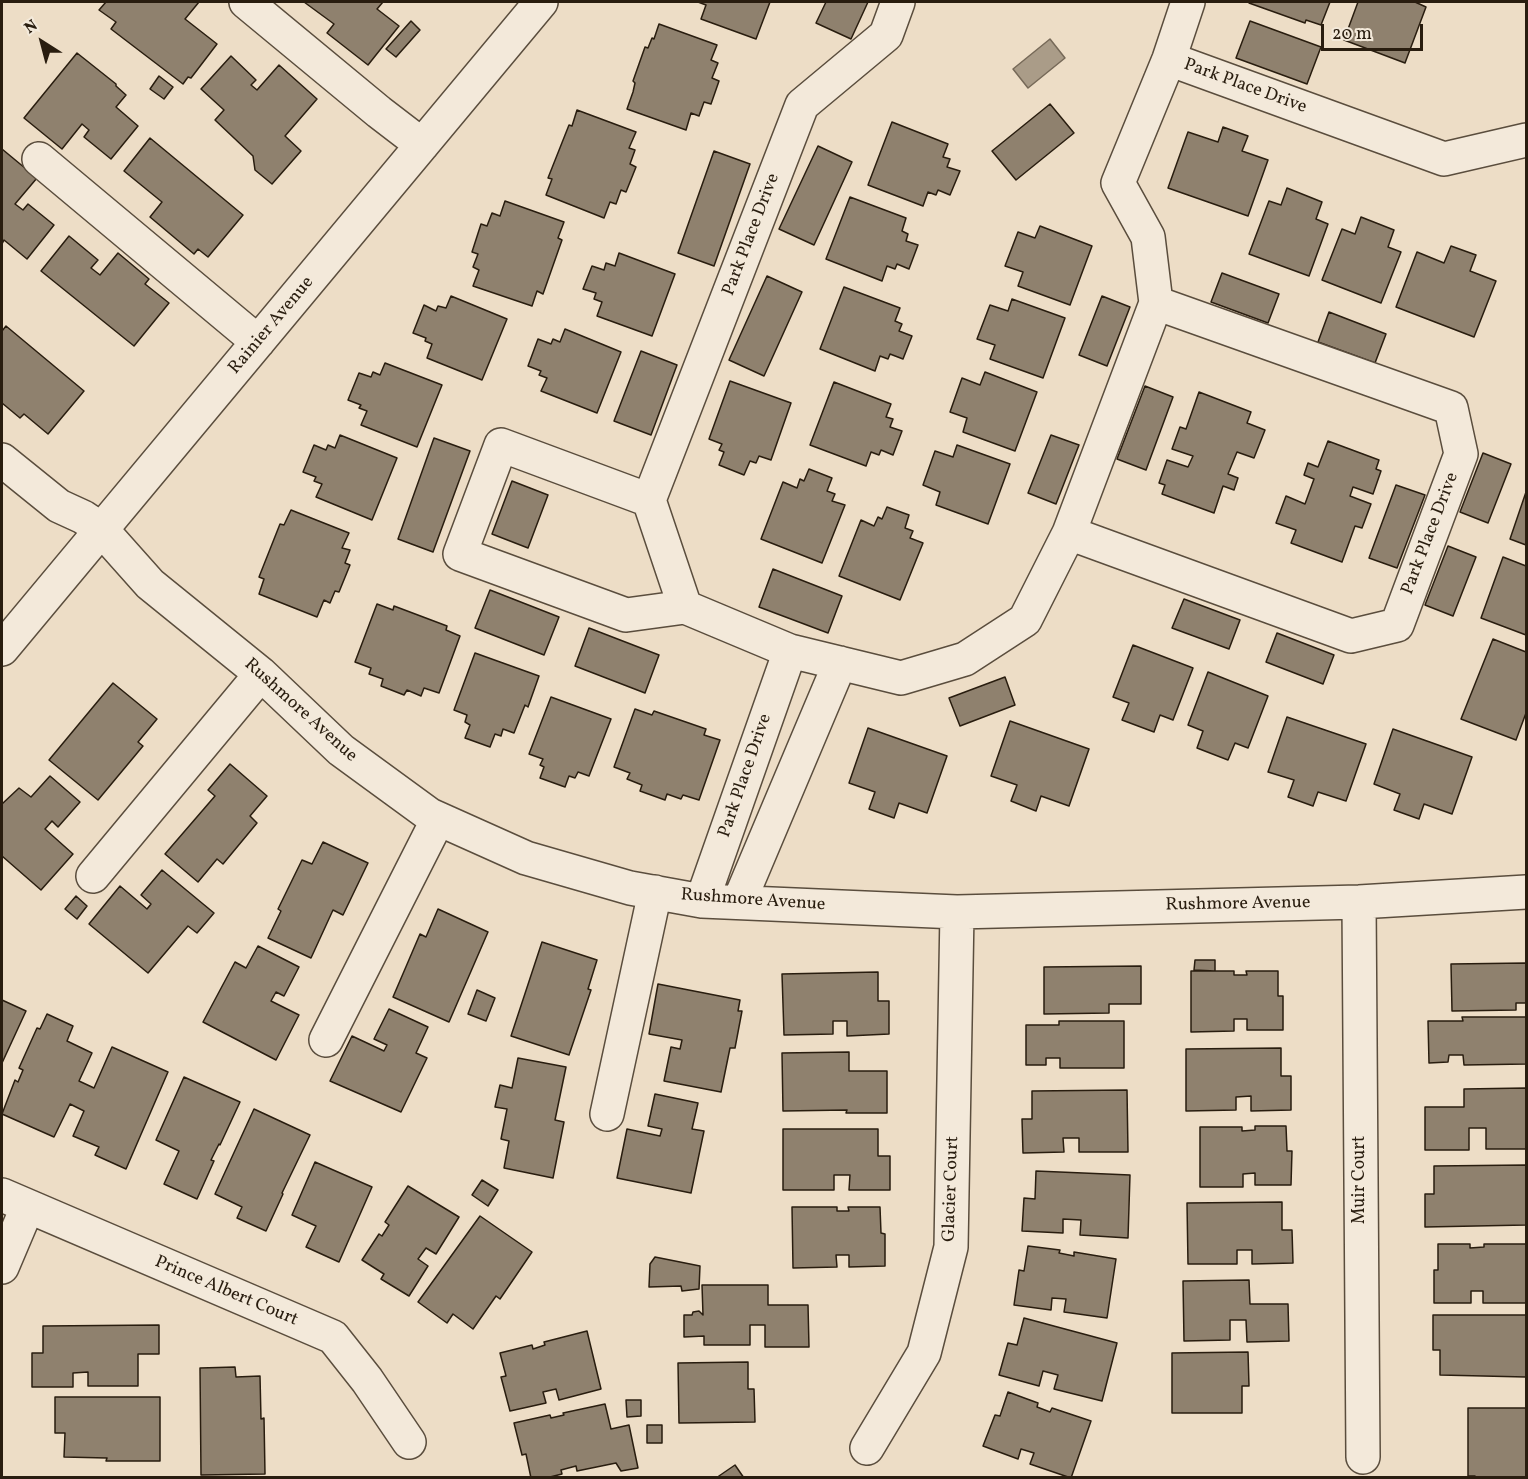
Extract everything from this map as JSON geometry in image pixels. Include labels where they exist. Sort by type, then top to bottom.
[{"type":"street","points":[[246,2],[422,145]]},
{"type":"street","name":"Rainier Avenue","points":[[2,649],[541,2]]},
{"type":"street","name":"Park Place Drive","points":[[649,500],[802,105],[886,35],[898,2]]},
{"type":"street","name":"Park Place Drive","points":[[685,607],[790,651],[901,678],[965,659],[1025,620],[1069,533],[1156,303],[1148,237],[1118,183],[1169,59],[1188,2]]},
{"type":"street","name":"Park Place Drive","points":[[1169,59],[1444,159],[1527,140]]},
{"type":"street","points":[[39,159],[258,342]]},
{"type":"street","name":"Park Place Drive","points":[[1069,533],[1351,636],[1397,625],[1461,454],[1451,408],[1156,303]]},
{"type":"street","points":[[501,445],[649,500],[685,607],[626,615],[460,554],[501,445]]},
{"type":"street","name":"Rushmore Avenue","points":[[2,460],[59,506],[83,516],[101,529],[150,584],[261,674],[341,750],[430,815],[526,858],[630,888],[702,901],[957,912],[1359,902],[1527,892]]},
{"type":"street","name":"Park Place Drive","points":[[702,901],[790,651]]},
{"type":"street","points":[[739,902],[840,663]]},
{"type":"street","points":[[93,876],[261,674]]},
{"type":"street","points":[[326,1040],[438,819]]},
{"type":"street","points":[[607,1114],[655,892]]},
{"type":"street","name":"Muir Court","points":[[1359,902],[1363,1457]]},
{"type":"street","name":"Glacier Court","points":[[867,1448],[924,1353],[951,1247],[957,912]]},
{"type":"street","points":[[2,1267],[14,1201]]},
{"type":"street","name":"Prince Albert Court","points":[[14,1201],[333,1337],[367,1380],[409,1442]]},
{"type":"shaded area","points":[[1050,39],[1065,58],[1028,88],[1013,69]]},
{"type":"building","points":[[106,2],[199,2],[185,19],[217,44],[191,78],[188,77],[183,84],[111,29],[116,22],[99,10]]},
{"type":"building","points":[[304,2],[383,2],[377,9],[399,26],[368,65],[327,33],[334,24]]},
{"type":"building","points":[[698,2],[770,2],[756,39],[701,19],[706,5]]},
{"type":"building","points":[[826,2],[868,2],[851,39],[816,23]]},
{"type":"building","points":[[1250,2],[1330,2],[1321,25],[1306,20],[1305,23]]},
{"type":"building","points":[[1358,2],[1415,2],[1426,7],[1405,63],[1344,40]]},
{"type":"building","points":[[411,21],[420,30],[396,57],[386,49]]},
{"type":"building","points":[[1250,21],[1321,47],[1307,84],[1236,58]]},
{"type":"building","points":[[659,24],[717,45],[711,60],[718,63],[712,78],[719,81],[711,104],[704,102],[699,116],[691,113],[686,130],[627,109],[635,83],[633,81],[645,47],[648,48],[652,38],[654,39]]},
{"type":"building","points":[[77,53],[116,84],[126,95],[116,107],[138,126],[111,159],[84,137],[89,130],[82,124],[62,149],[24,118]]},
{"type":"building","points":[[231,56],[256,80],[251,85],[257,90],[279,65],[317,99],[285,136],[301,151],[272,184],[255,170],[253,156],[215,120],[224,110],[201,89]]},
{"type":"building","points":[[159,76],[173,87],[164,99],[150,89]]},
{"type":"building","points":[[1050,104],[1074,133],[1016,180],[992,151]]},
{"type":"building","points":[[577,110],[636,132],[629,148],[635,150],[630,164],[636,167],[626,192],[621,190],[616,204],[610,202],[604,218],[546,195],[552,179],[548,178]]},
{"type":"building","points":[[892,122],[948,144],[943,157],[950,159],[947,167],[960,171],[950,195],[938,190],[936,195],[928,192],[923,206],[868,185]]},
{"type":"building","points":[[1223,127],[1248,136],[1242,151],[1268,160],[1248,216],[1168,188],[1188,132],[1218,142]]},
{"type":"building","points":[[150,138],[243,215],[208,257],[198,249],[194,254],[150,217],[162,202],[124,171]]},
{"type":"building","points":[[818,146],[852,162],[814,245],[779,229]]},
{"type":"building","points":[[2,149],[37,178],[15,204],[23,210],[28,204],[54,225],[27,259],[4,240],[2,244]]},
{"type":"building","points":[[714,151],[750,164],[714,266],[678,253]]},
{"type":"building","points":[[1287,188],[1322,202],[1316,219],[1328,224],[1309,276],[1249,254],[1269,201],[1281,205]]},
{"type":"building","points":[[850,197],[906,218],[902,231],[908,234],[906,241],[918,245],[909,269],[897,264],[895,269],[887,266],[882,281],[826,259]]},
{"type":"building","points":[[505,201],[564,222],[558,238],[562,240],[543,294],[537,291],[532,306],[473,286],[479,270],[473,267],[478,254],[472,252],[481,224],[487,226],[492,213],[500,216]]},
{"type":"building","points":[[1361,217],[1394,230],[1388,247],[1401,252],[1381,303],[1322,280],[1342,229],[1355,234]]},
{"type":"building","points":[[1040,226],[1092,246],[1070,305],[1018,286],[1023,272],[1005,266],[1018,232],[1035,238]]},
{"type":"building","points":[[69,236],[98,260],[91,268],[100,275],[118,253],[149,279],[145,284],[169,303],[134,346],[41,271]]},
{"type":"building","points":[[1451,246],[1476,255],[1470,271],[1496,281],[1474,337],[1396,307],[1417,252],[1444,263]]},
{"type":"building","points":[[619,253],[675,274],[652,336],[597,316],[602,302],[594,299],[596,293],[583,289],[592,266],[604,270],[606,263],[615,266]]},
{"type":"building","points":[[1222,273],[1279,294],[1268,323],[1211,302]]},
{"type":"building","points":[[767,276],[802,292],[764,376],[729,360]]},
{"type":"building","points":[[844,287],[900,308],[895,321],[902,324],[899,331],[912,336],[903,359],[890,354],[888,359],[880,356],[875,371],[820,349]]},
{"type":"building","points":[[451,296],[507,319],[482,380],[427,358],[432,344],[425,341],[426,338],[413,333],[424,305],[436,311],[438,306],[446,308]]},
{"type":"building","points":[[1102,296],[1130,307],[1107,366],[1079,355]]},
{"type":"building","points":[[1012,299],[1065,318],[1043,378],[990,359],[995,345],[977,339],[990,305],[1008,311]]},
{"type":"building","points":[[1329,312],[1386,334],[1375,363],[1318,342]]},
{"type":"building","points":[[6,326],[84,391],[48,434],[24,414],[20,418],[2,403],[2,331]]},
{"type":"building","points":[[565,329],[621,352],[597,413],[541,391],[547,378],[539,375],[541,371],[528,366],[538,339],[551,344],[553,339],[560,342]]},
{"type":"building","points":[[641,351],[677,365],[651,435],[614,421]]},
{"type":"building","points":[[385,363],[442,385],[417,447],[361,425],[367,411],[359,408],[361,405],[348,400],[359,373],[371,377],[373,372],[380,375]]},
{"type":"building","points":[[985,372],[1037,392],[1015,451],[963,432],[967,418],[950,412],[962,378],[980,385]]},
{"type":"building","points":[[730,381],[791,403],[771,460],[759,456],[756,463],[750,461],[744,475],[719,465],[724,452],[719,450],[722,444],[709,439]]},
{"type":"building","points":[[834,382],[891,404],[886,417],[893,419],[890,427],[902,431],[893,455],[881,450],[879,455],[871,452],[866,466],[810,445]]},
{"type":"building","points":[[1145,386],[1173,397],[1146,470],[1117,459]]},
{"type":"building","points":[[1199,392],[1251,412],[1247,423],[1265,430],[1254,458],[1237,452],[1228,474],[1238,478],[1234,490],[1223,486],[1214,513],[1162,494],[1165,485],[1159,483],[1167,460],[1188,467],[1193,456],[1172,449],[1180,427],[1186,429]]},
{"type":"building","points":[[340,435],[397,458],[372,520],[316,497],[322,484],[314,481],[316,477],[303,472],[314,445],[326,450],[328,445],[335,448]]},
{"type":"building","points":[[1051,435],[1079,445],[1056,504],[1028,493]]},
{"type":"building","points":[[434,438],[470,451],[433,552],[398,539]]},
{"type":"building","points":[[1328,441],[1379,460],[1376,469],[1381,471],[1373,494],[1353,487],[1350,496],[1371,504],[1362,528],[1355,526],[1342,562],[1291,543],[1296,530],[1276,523],[1286,496],[1305,504],[1314,479],[1304,475],[1308,463],[1318,467]]},
{"type":"building","points":[[957,445],[1010,464],[988,524],[936,505],[940,492],[923,485],[935,451],[953,457]]},
{"type":"building","points":[[1483,453],[1511,464],[1488,523],[1460,512]]},
{"type":"building","points":[[809,469],[832,478],[827,491],[835,494],[832,501],[845,505],[822,563],[761,539],[783,482],[797,488],[800,479],[804,481]]},
{"type":"building","points":[[512,481],[548,495],[528,548],[492,534]]},
{"type":"building","points":[[1396,485],[1425,495],[1397,568],[1369,558]]},
{"type":"building","points":[[1526,492],[1526,545],[1510,539]]},
{"type":"building","points":[[887,507],[909,515],[905,528],[913,531],[910,538],[923,543],[900,600],[839,576],[861,520],[874,526],[878,517],[882,519]]},
{"type":"building","points":[[291,510],[349,533],[342,548],[350,550],[345,563],[350,565],[339,592],[335,591],[330,603],[324,600],[317,617],[259,594],[264,579],[259,577],[280,524],[284,525]]},
{"type":"building","points":[[1448,546],[1476,557],[1453,616],[1425,605]]},
{"type":"building","points":[[1503,557],[1526,566],[1526,635],[1481,618]]},
{"type":"building","points":[[773,569],[842,596],[828,633],[759,607]]},
{"type":"building","points":[[490,590],[559,617],[544,655],[475,628]]},
{"type":"building","points":[[1184,599],[1240,620],[1229,649],[1172,628]]},
{"type":"building","points":[[377,604],[393,610],[394,606],[447,626],[446,630],[460,636],[439,693],[424,688],[421,696],[407,690],[404,695],[381,686],[383,679],[369,674],[371,668],[355,662]]},
{"type":"building","points":[[589,628],[659,655],[645,693],[575,666]]},
{"type":"building","points":[[1277,633],[1334,655],[1323,684],[1266,662]]},
{"type":"building","points":[[1493,639],[1526,652],[1526,713],[1516,740],[1461,719]]},
{"type":"building","points":[[1133,645],[1193,668],[1173,720],[1160,715],[1154,732],[1122,720],[1129,703],[1113,697]]},
{"type":"building","points":[[475,653],[539,676],[528,707],[525,705],[514,733],[503,729],[501,736],[495,734],[490,747],[465,738],[470,725],[465,722],[467,715],[454,710]]},
{"type":"building","points":[[1208,672],[1268,696],[1248,748],[1235,743],[1228,760],[1197,748],[1203,731],[1188,725]]},
{"type":"building","points":[[1005,677],[1015,705],[960,726],[949,698]]},
{"type":"building","points":[[113,683],[157,719],[138,742],[143,746],[98,800],[49,760]]},
{"type":"building","points":[[551,697],[611,719],[589,776],[578,772],[575,778],[569,776],[565,787],[540,778],[544,767],[540,765],[543,759],[529,754]]},
{"type":"building","points":[[635,709],[652,715],[654,711],[706,729],[704,735],[720,740],[699,800],[683,795],[681,799],[667,794],[665,800],[640,791],[642,785],[627,779],[630,773],[614,767]]},
{"type":"building","points":[[1287,717],[1366,744],[1346,801],[1318,792],[1313,806],[1288,797],[1294,780],[1268,772]]},
{"type":"building","points":[[1010,721],[1089,749],[1069,806],[1041,796],[1036,811],[1011,801],[1017,785],[991,776]]},
{"type":"building","points":[[868,728],[947,756],[927,813],[899,803],[894,818],[869,809],[875,792],[849,783]]},
{"type":"building","points":[[1393,729],[1472,757],[1452,814],[1424,804],[1419,819],[1394,810],[1400,794],[1374,784]]},
{"type":"building","points":[[230,764],[267,796],[250,816],[257,823],[223,864],[217,859],[198,882],[165,854],[215,796],[208,790]]},
{"type":"building","points":[[50,776],[80,802],[58,827],[52,821],[45,829],[73,854],[41,890],[2,856],[2,804],[19,788],[31,797]]},
{"type":"building","points":[[323,842],[368,863],[343,915],[333,910],[311,958],[268,938],[281,911],[278,909],[302,860],[312,864]]},
{"type":"building","points":[[162,870],[214,913],[197,933],[188,926],[148,973],[89,924],[120,886],[147,909],[151,904],[141,895]]},
{"type":"building","points":[[76,896],[87,906],[77,919],[65,909]]},
{"type":"building","points":[[438,909],[488,932],[449,1022],[393,997],[420,934],[426,937]]},
{"type":"building","points":[[542,942],[597,960],[588,989],[591,990],[569,1055],[511,1036]]},
{"type":"building","points":[[258,946],[299,967],[284,996],[276,992],[271,1001],[299,1015],[276,1060],[203,1022],[235,962],[246,968]]},
{"type":"building","points":[[1195,960],[1215,960],[1215,971],[1194,970]]},
{"type":"building","points":[[1526,963],[1526,1003],[1516,1003],[1516,1010],[1452,1011],[1451,964]]},
{"type":"building","points":[[1141,966],[1141,1004],[1109,1004],[1109,1013],[1044,1014],[1044,967]]},
{"type":"building","points":[[1191,971],[1234,971],[1234,975],[1247,975],[1246,971],[1278,971],[1278,996],[1283,996],[1283,1030],[1247,1030],[1247,1019],[1234,1019],[1234,1031],[1191,1032]]},
{"type":"building","points":[[878,972],[878,1001],[889,1001],[889,1034],[847,1036],[847,1021],[833,1021],[833,1034],[784,1035],[782,974]]},
{"type":"building","points":[[658,984],[740,1000],[738,1011],[742,1011],[735,1048],[730,1048],[721,1092],[664,1081],[671,1047],[680,1049],[682,1040],[649,1034]]},
{"type":"building","points":[[477,990],[495,998],[486,1021],[468,1014]]},
{"type":"building","points":[[2,1000],[26,1011],[2,1063]]},
{"type":"building","points":[[389,1009],[428,1027],[416,1053],[427,1058],[401,1112],[330,1081],[352,1036],[384,1051],[387,1045],[374,1039]]},
{"type":"building","points":[[47,1014],[73,1026],[67,1041],[92,1053],[79,1081],[94,1088],[112,1047],[168,1072],[126,1169],[95,1155],[99,1147],[73,1136],[84,1111],[70,1104],[54,1137],[2,1114],[15,1080],[18,1082],[23,1070],[19,1068],[37,1028],[40,1029]]},
{"type":"building","points":[[1462,1017],[1526,1017],[1526,1064],[1464,1065],[1463,1055],[1449,1055],[1448,1062],[1429,1063],[1428,1021],[1463,1021]]},
{"type":"building","points":[[1059,1021],[1124,1021],[1124,1068],[1060,1068],[1060,1058],[1046,1058],[1046,1065],[1026,1065],[1026,1025],[1059,1025]]},
{"type":"building","points":[[1281,1048],[1281,1076],[1291,1076],[1291,1110],[1251,1111],[1251,1096],[1236,1097],[1236,1110],[1186,1111],[1186,1049]]},
{"type":"building","points":[[849,1052],[849,1071],[887,1071],[887,1113],[846,1113],[847,1110],[783,1111],[782,1053]]},
{"type":"building","points":[[518,1058],[566,1067],[555,1120],[564,1122],[553,1178],[504,1168],[509,1141],[501,1139],[507,1109],[495,1107],[500,1085],[512,1088]]},
{"type":"building","points":[[184,1077],[240,1102],[211,1160],[214,1161],[197,1199],[164,1184],[179,1151],[156,1140]]},
{"type":"building","points":[[1526,1088],[1526,1149],[1486,1149],[1486,1128],[1469,1128],[1469,1150],[1425,1150],[1425,1107],[1464,1107],[1464,1089]]},
{"type":"building","points":[[1127,1090],[1128,1152],[1079,1152],[1079,1138],[1063,1138],[1064,1152],[1023,1153],[1022,1119],[1032,1119],[1032,1091]]},
{"type":"building","points":[[655,1094],[698,1103],[692,1129],[704,1131],[691,1193],[617,1178],[627,1129],[660,1136],[662,1129],[648,1126]]},
{"type":"building","points":[[254,1109],[310,1135],[266,1231],[237,1218],[242,1207],[215,1194]]},
{"type":"building","points":[[1255,1126],[1286,1126],[1287,1151],[1292,1151],[1291,1185],[1255,1185],[1255,1173],[1243,1174],[1243,1187],[1200,1187],[1200,1127],[1242,1127],[1242,1131],[1255,1130]]},
{"type":"building","points":[[783,1129],[878,1129],[878,1156],[890,1156],[890,1190],[849,1190],[850,1175],[834,1175],[834,1190],[783,1190]]},
{"type":"building","points":[[315,1162],[372,1187],[339,1262],[306,1247],[316,1226],[292,1215]]},
{"type":"building","points":[[1526,1165],[1526,1225],[1425,1227],[1425,1194],[1434,1194],[1434,1166]]},
{"type":"building","points":[[1036,1171],[1130,1175],[1128,1238],[1080,1235],[1081,1220],[1063,1219],[1063,1233],[1022,1231],[1024,1198],[1035,1199]]},
{"type":"building","points":[[482,1180],[498,1190],[488,1206],[472,1195]]},
{"type":"building","points":[[408,1186],[459,1217],[436,1254],[426,1248],[418,1259],[428,1266],[409,1296],[381,1279],[384,1274],[362,1260],[379,1234],[382,1236],[389,1225],[385,1222]]},
{"type":"building","points":[[1282,1202],[1282,1230],[1292,1230],[1293,1263],[1252,1264],[1252,1250],[1237,1250],[1237,1264],[1188,1264],[1187,1203]]},
{"type":"building","points":[[792,1207],[837,1207],[837,1211],[849,1211],[848,1207],[880,1207],[881,1233],[885,1234],[885,1266],[849,1267],[849,1255],[836,1255],[837,1267],[793,1268]]},
{"type":"building","points":[[480,1216],[532,1252],[500,1299],[496,1296],[473,1329],[453,1314],[447,1323],[418,1302]]},
{"type":"building","points":[[1438,1244],[1470,1244],[1470,1248],[1484,1247],[1484,1244],[1526,1244],[1526,1303],[1483,1303],[1483,1291],[1471,1291],[1471,1303],[1434,1303],[1434,1270],[1438,1270]]},
{"type":"building","points":[[1028,1246],[1060,1250],[1059,1253],[1074,1256],[1074,1252],[1116,1259],[1107,1318],[1064,1312],[1066,1299],[1052,1298],[1051,1310],[1014,1305],[1019,1270],[1024,1271]]},
{"type":"building","points":[[655,1257],[700,1266],[699,1289],[682,1291],[681,1286],[649,1287],[650,1264]]},
{"type":"building","points":[[1249,1280],[1250,1304],[1288,1304],[1289,1341],[1247,1342],[1246,1320],[1230,1320],[1230,1340],[1184,1341],[1183,1281]]},
{"type":"building","points":[[702,1285],[768,1285],[768,1305],[808,1305],[809,1347],[765,1347],[765,1325],[750,1325],[750,1345],[704,1345],[704,1336],[684,1337],[684,1315],[692,1315],[693,1312],[699,1311],[703,1315]]},
{"type":"building","points":[[1433,1315],[1526,1315],[1526,1377],[1440,1375],[1440,1350],[1433,1350]]},
{"type":"building","points":[[1024,1318],[1117,1343],[1102,1401],[1054,1389],[1058,1375],[1043,1371],[1039,1386],[999,1375],[1008,1343],[1017,1345]]},
{"type":"building","points":[[159,1325],[159,1354],[138,1354],[138,1386],[88,1386],[88,1372],[73,1373],[73,1387],[32,1387],[32,1353],[43,1353],[43,1326]]},
{"type":"building","points":[[587,1331],[601,1389],[559,1400],[556,1389],[543,1392],[546,1403],[510,1411],[501,1377],[506,1376],[500,1353],[532,1345],[533,1349],[545,1345],[544,1342]]},
{"type":"building","points":[[1248,1352],[1249,1386],[1242,1386],[1242,1413],[1172,1413],[1172,1353]]},
{"type":"building","points":[[748,1362],[748,1389],[754,1389],[755,1422],[679,1423],[678,1363]]},
{"type":"building","points":[[235,1367],[236,1377],[260,1376],[261,1419],[264,1418],[265,1474],[201,1475],[200,1368]]},
{"type":"building","points":[[1008,1392],[1038,1403],[1037,1407],[1050,1412],[1052,1408],[1091,1421],[1071,1478],[1030,1464],[1034,1453],[1021,1449],[1018,1459],[983,1446],[995,1415],[1000,1416]]},
{"type":"building","points":[[55,1397],[160,1397],[160,1461],[106,1461],[107,1458],[64,1457],[65,1433],[55,1433]]},
{"type":"building","points":[[626,1400],[641,1400],[641,1416],[627,1417]]},
{"type":"building","points":[[605,1404],[611,1429],[629,1425],[638,1468],[621,1471],[616,1463],[577,1471],[576,1466],[561,1470],[562,1474],[546,1478],[531,1478],[526,1454],[522,1455],[514,1423],[550,1415],[551,1418],[564,1415],[563,1413]]},
{"type":"building","points":[[1468,1408],[1526,1408],[1526,1478],[1468,1476]]},
{"type":"building","points":[[647,1425],[662,1425],[662,1443],[647,1443]]},
{"type":"building","points":[[735,1465],[744,1478],[716,1478]]}]
